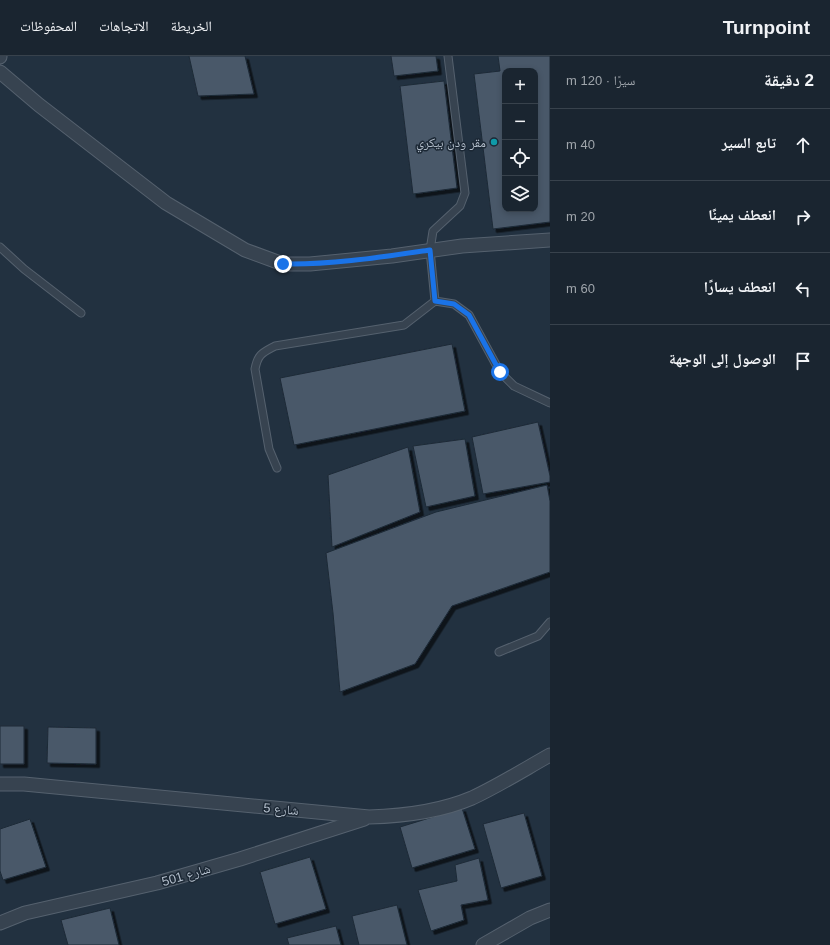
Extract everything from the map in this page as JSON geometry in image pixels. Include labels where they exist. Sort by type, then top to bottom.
[{"type":"street","points":[[0,72],[39,105],[166,203],[245,250],[283,264],[310,264],[379,258],[462,246],[550,240]]},
{"type":"street","name":"شارع 5","points":[[0,784],[24,784],[369,817],[404,816],[438,809],[471,798],[550,755]]},
{"type":"street","name":"شارع 501","points":[[0,923],[25,913],[157,883],[240,859],[369,817]]},
{"type":"street","points":[[484,945],[530,918],[550,910]]},
{"type":"lane","points":[[435,301],[430,250],[433,231],[460,206],[465,193],[448,56]]},
{"type":"lane","points":[[0,247],[24,269],[81,313]]},
{"type":"lane","points":[[277,468],[270,449],[255,369],[257,358],[262,352],[275,346],[404,325],[435,301],[454,304],[469,315],[500,372],[514,386],[550,403]]},
{"type":"lane","points":[[499,652],[538,636],[550,622]]},
{"type":"building","points":[[189,56],[245,56],[254,94],[198,96]]},
{"type":"building","points":[[391,56],[436,56],[438,71],[394,76]]},
{"type":"building","name":"مقر ودن بيكري","points":[[498,56],[550,56],[550,222],[493,229],[474,74],[500,71]]},
{"type":"building","points":[[444,81],[457,188],[413,194],[400,86]]},
{"type":"building","points":[[452,344],[465,411],[294,445],[280,378]]},
{"type":"building","points":[[538,422],[550,482],[483,494],[472,437]]},
{"type":"building","points":[[465,439],[475,496],[426,507],[413,446]]},
{"type":"building","points":[[408,447],[420,512],[332,547],[328,475]]},
{"type":"building","points":[[547,485],[550,501],[550,572],[452,606],[415,664],[340,692],[326,553],[436,512]]},
{"type":"building","points":[[0,726],[24,726],[24,764],[0,764]]},
{"type":"building","points":[[48,727],[96,728],[96,764],[47,763]]},
{"type":"building","points":[[462,808],[475,849],[412,868],[400,827]]},
{"type":"building","points":[[524,813],[542,876],[501,888],[483,824]]},
{"type":"building","points":[[30,819],[46,867],[3,880],[0,871],[0,829]]},
{"type":"building","points":[[310,857],[326,909],[275,924],[260,872]]},
{"type":"building","points":[[479,858],[488,900],[461,905],[464,920],[431,931],[418,890],[457,881],[455,865]]},
{"type":"building","points":[[397,905],[407,945],[359,945],[352,916]]},
{"type":"building","points":[[110,908],[119,945],[68,945],[61,920]]},
{"type":"building","points":[[336,926],[341,945],[289,945],[287,938]]},
{"type":"place","name":"مقر ودن بيكري","points":[[494,142]]},
{"type":"route","points":[[283,264],[310,264],[359,260],[430,250],[435,301],[454,304],[469,315],[500,372]]}]
